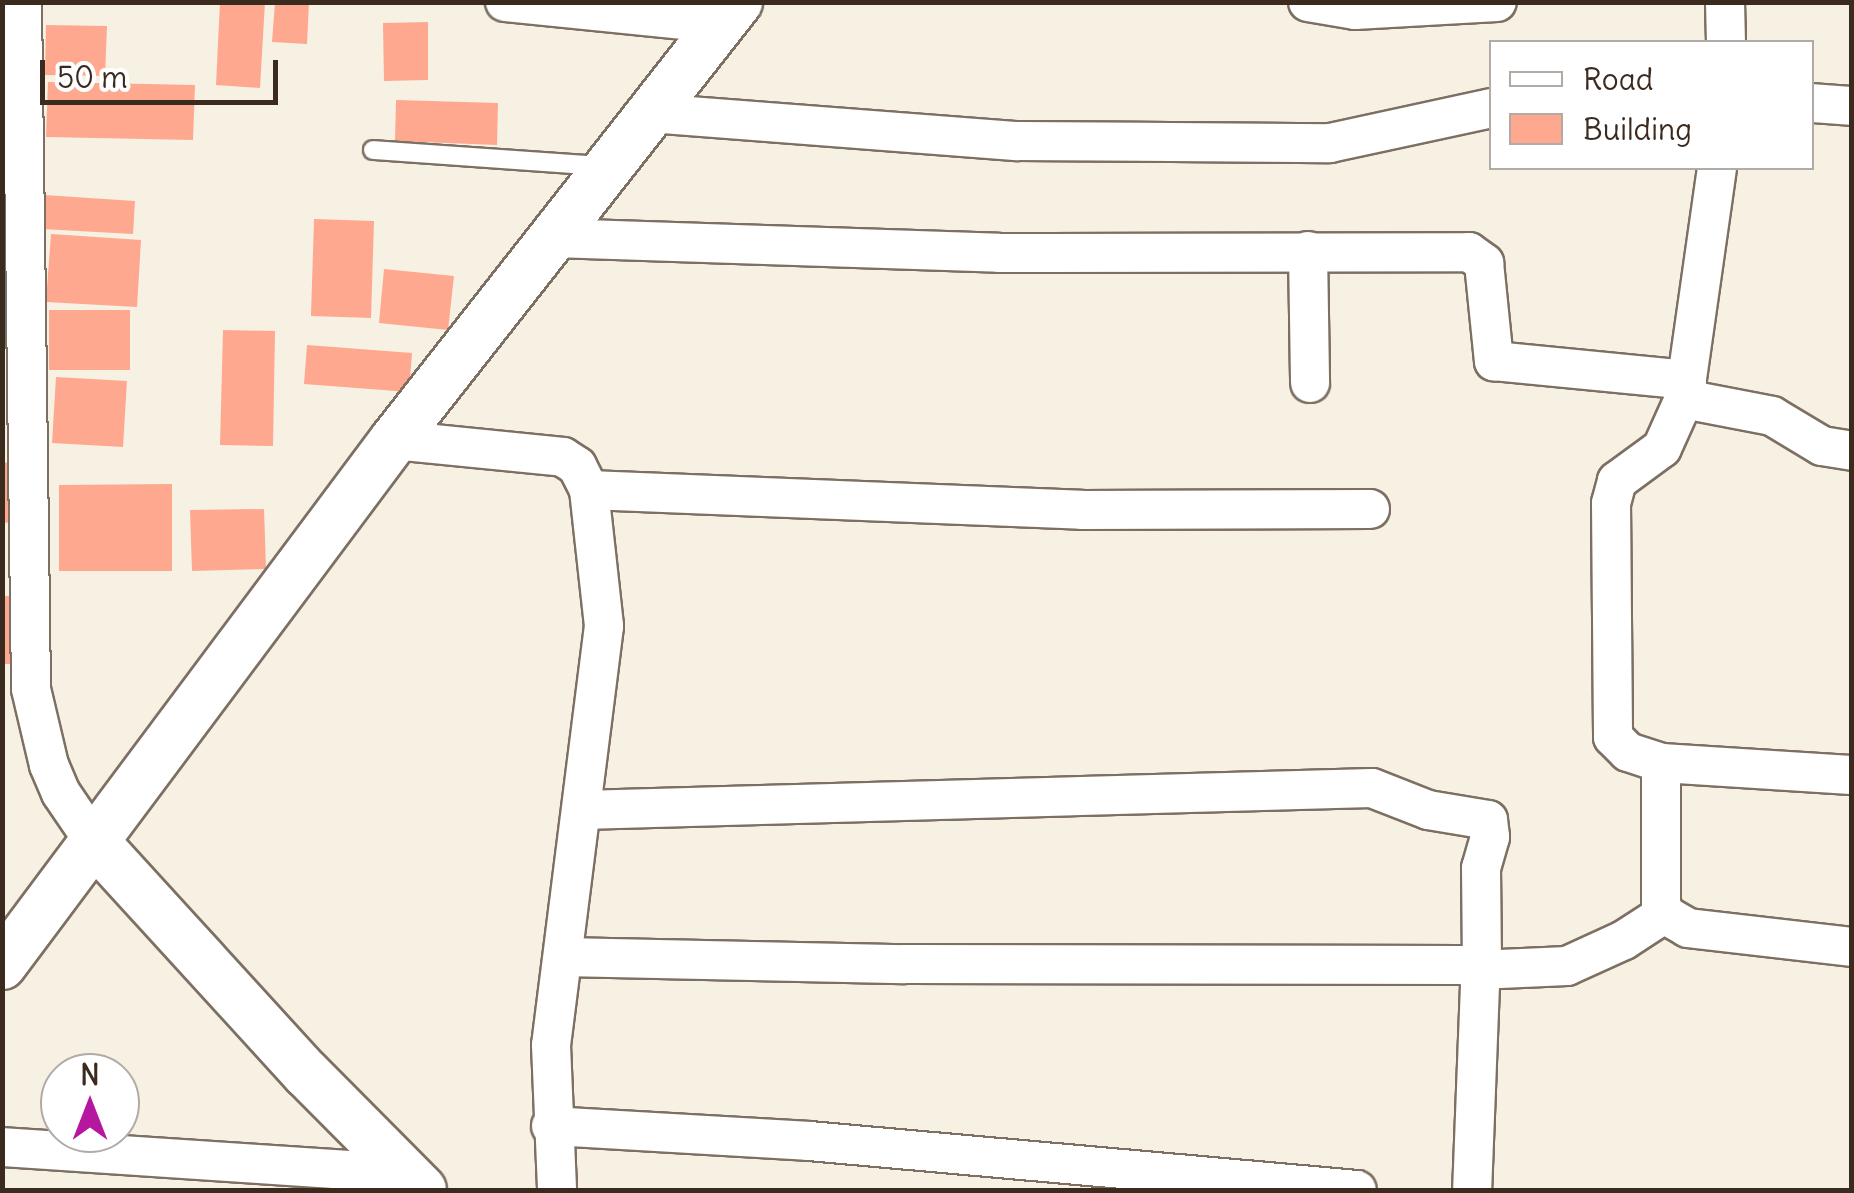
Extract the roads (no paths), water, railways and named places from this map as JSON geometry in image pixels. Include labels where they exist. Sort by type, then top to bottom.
[{"type":"street","points":[[22,2],[14,180],[17,688],[61,793],[93,840],[413,1182]]},
{"type":"street","points":[[504,2],[730,13]]},
{"type":"street","points":[[1308,2],[1355,10],[1408,10],[1497,2]]},
{"type":"street","points":[[1725,2],[1726,40]]},
{"type":"street","points":[[2,965],[394,440],[730,13]]},
{"type":"street","points":[[1814,104],[1852,106]]},
{"type":"street","points":[[650,113],[1018,142],[1330,143],[1489,109]]},
{"type":"street","points":[[1717,170],[1685,389],[1662,448],[1617,480],[1611,503],[1613,737],[1628,752],[1661,763],[1852,775]]},
{"type":"street","points":[[554,238],[998,253],[1308,251],[1478,255],[1484,263],[1494,361],[1685,389],[1772,416],[1822,446],[1852,451]]},
{"type":"street","points":[[1308,251],[1310,383]]},
{"type":"street","points":[[394,440],[563,457],[577,466],[590,490],[604,626],[552,1045],[551,1126],[556,1190]]},
{"type":"street","points":[[590,490],[1082,510],[1370,508]]},
{"type":"street","points":[[1661,763],[1664,914]]},
{"type":"street","points":[[582,810],[1372,788],[1428,810],[1488,820],[1490,837],[1481,868],[1472,1190]]},
{"type":"street","points":[[1664,914],[1688,928],[1852,947]]},
{"type":"street","points":[[563,956],[906,964],[1463,965],[1480,970],[1566,966],[1624,940],[1664,914]]},
{"type":"street","points":[[551,1126],[809,1141],[1357,1190]]},
{"type":"street","points":[[2,1147],[413,1182]]},
{"type":"lane","points":[[374,150],[608,167]]}]
